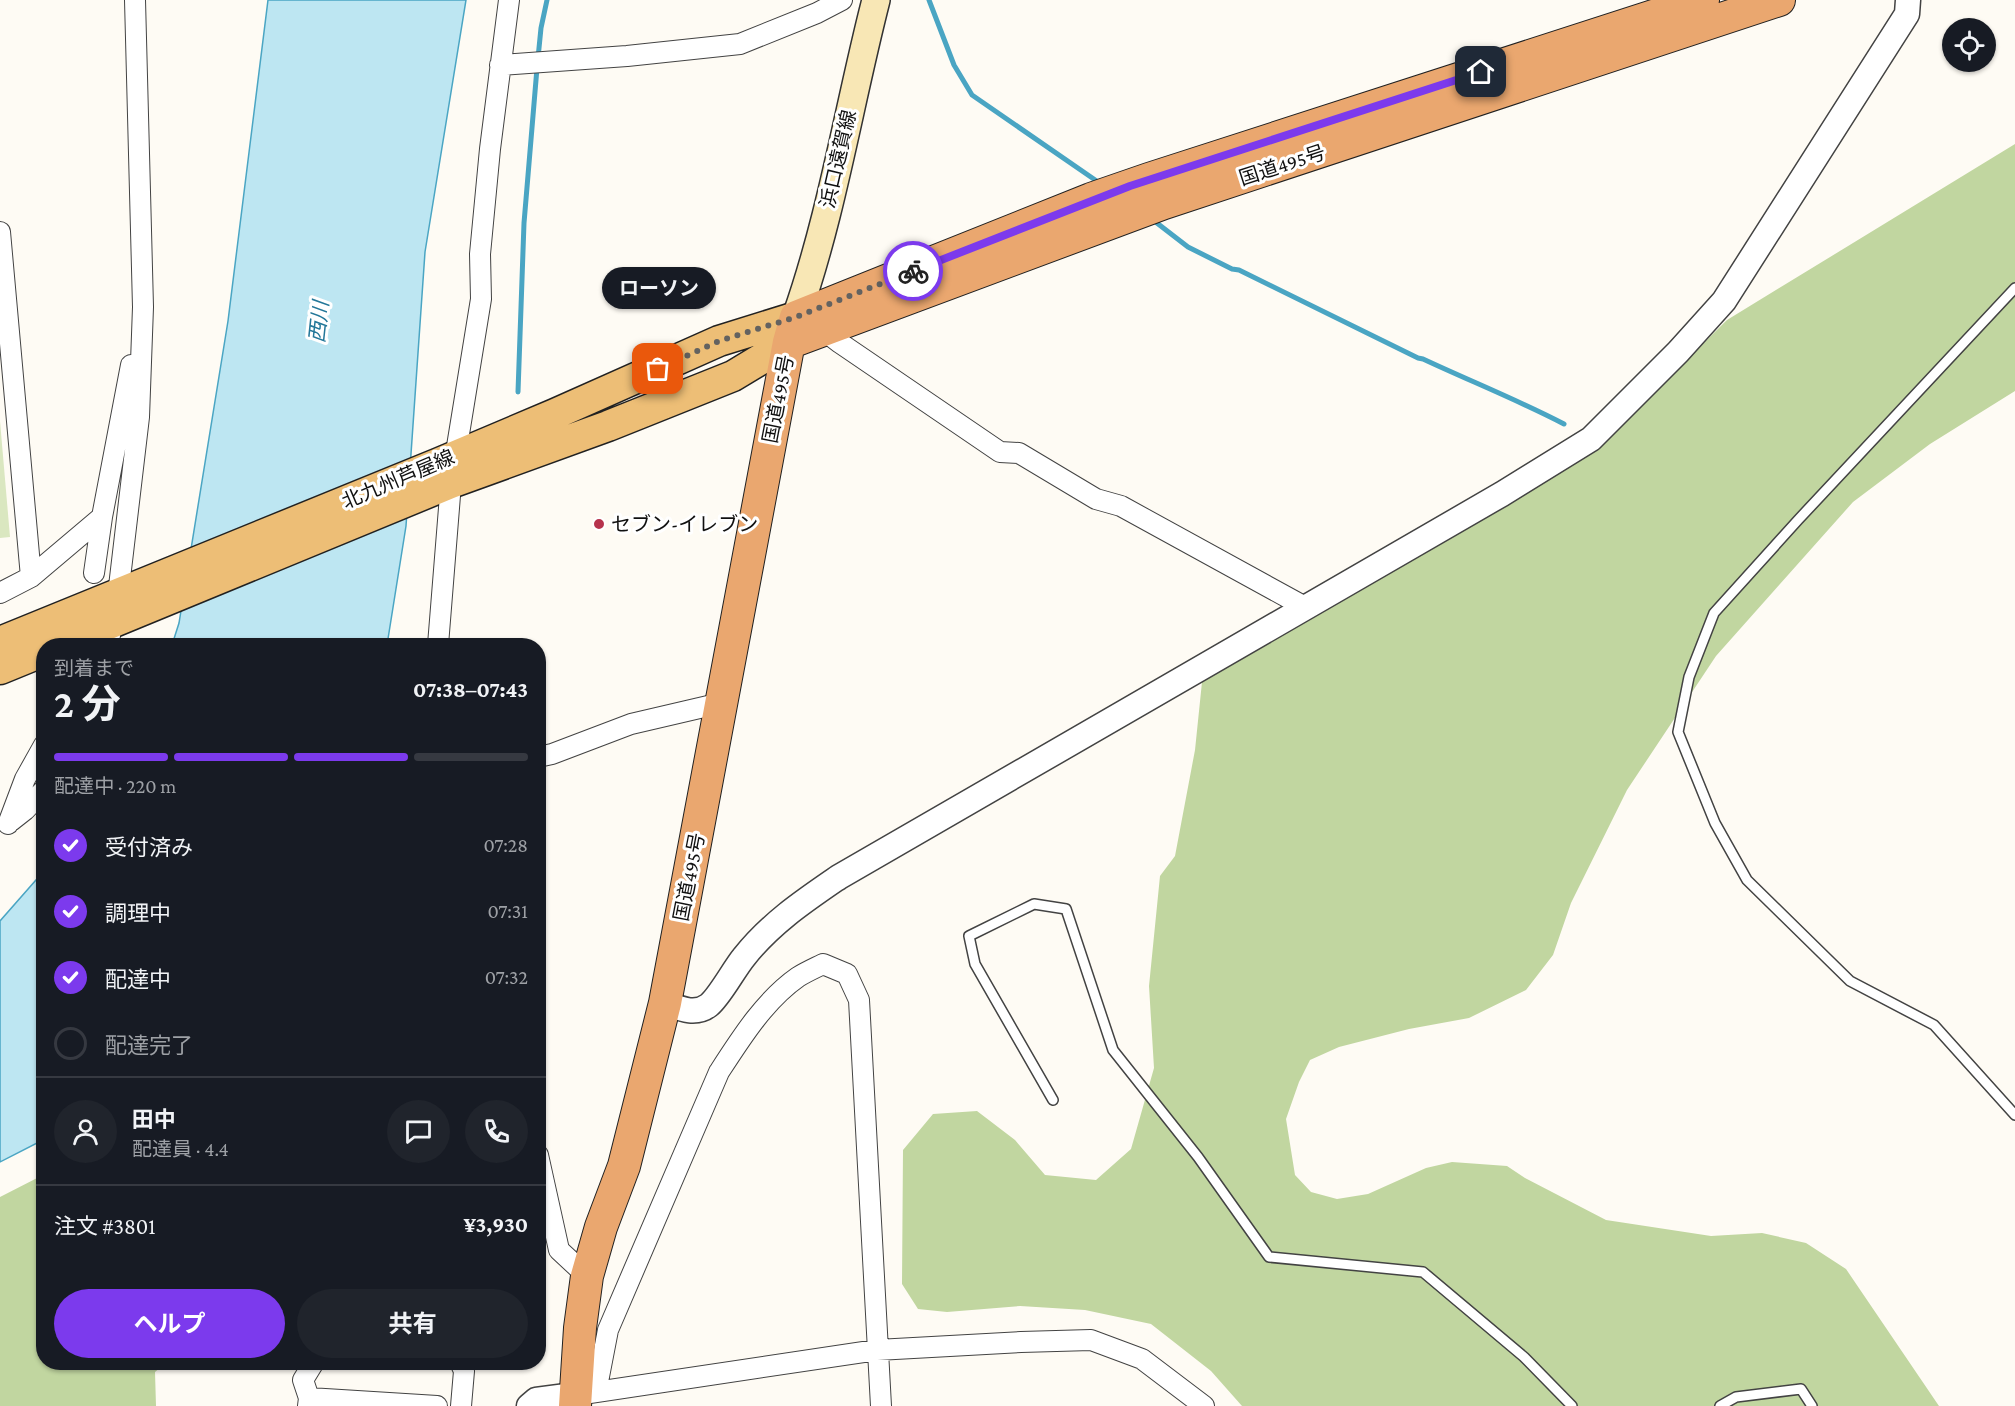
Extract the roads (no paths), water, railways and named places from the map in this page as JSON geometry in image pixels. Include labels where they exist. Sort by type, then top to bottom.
[{"type":"highway","name":"国道495号","points":[[803,330],[1109,225],[1156,191],[1703,0]]},
{"type":"highway","name":"国道495号","points":[[803,330],[1091,199],[1156,191],[1779,0]]},
{"type":"highway","name":"国道495号","points":[[582,1398],[587,1276],[601,1227],[624,1166],[665,1003],[721,703],[803,330]]},
{"type":"main road","name":"浜口遠賀線","points":[[803,330],[814,267],[876,0]]},
{"type":"main road","name":"北九州芦屋線","points":[[72,638],[120,613],[444,473],[608,426],[733,376],[803,330]]},
{"type":"main road","name":"北九州芦屋線","points":[[0,642],[120,613]]},
{"type":"main road","points":[[0,669],[36,654]]},
{"type":"street","points":[[120,613],[139,417],[143,307],[135,0]]},
{"type":"street","points":[[438,638],[444,473],[482,299],[480,254],[489,149],[508,0]]},
{"type":"street","points":[[500,65],[627,56],[740,44],[818,13],[842,0]]},
{"type":"street","points":[[665,1003],[691,1011],[708,1005],[744,957],[769,929],[796,906],[839,877],[1502,494],[1591,439],[1678,352],[1724,301],[1912,5]]},
{"type":"street","points":[[0,232],[31,577]]},
{"type":"street","points":[[94,573],[102,517],[143,307]]},
{"type":"street","points":[[803,330],[840,344],[1000,452],[1019,453],[1096,499],[1121,506],[1305,607]]},
{"type":"street","points":[[0,593],[31,577],[102,517]]},
{"type":"street","points":[[546,755],[631,724],[721,703]]},
{"type":"street","points":[[4,827],[36,759]]},
{"type":"street","points":[[4,827],[36,798]]},
{"type":"street","points":[[582,1398],[608,1330],[719,1071],[743,1034],[773,1000],[798,978],[823,964],[847,974],[859,1000],[881,1406]]},
{"type":"street","points":[[546,1191],[559,1250],[587,1276]]},
{"type":"street","points":[[529,1406],[536,1400],[582,1398],[877,1350],[1091,1340],[1142,1359],[1204,1406]]},
{"type":"street","points":[[309,1370],[303,1380],[308,1402],[437,1406]]},
{"type":"street","points":[[461,1406],[464,1370]]},
{"type":"lane","points":[[2015,288],[1714,613],[1689,677],[1678,732],[1715,823],[1747,880],[1850,981],[1934,1025],[2015,1114]]},
{"type":"lane","points":[[1053,1100],[975,964],[969,936],[1034,904],[1066,909],[1113,1050],[1198,1157],[1269,1257],[1423,1272],[1524,1357],[1572,1406]]},
{"type":"lane","points":[[1720,1406],[1736,1397],[1801,1389],[1812,1406]]},
{"type":"water","name":"西川","points":[[268,0],[466,0],[425,252],[406,526],[388,638],[174,638],[179,623],[228,321]]},
{"type":"water","points":[[36,880],[36,1144],[0,1162],[0,921]]},
{"type":"waterway","points":[[538,58],[547,0]]},
{"type":"waterway","points":[[929,0],[954,65],[972,95],[1101,184]]},
{"type":"waterway","points":[[518,392],[524,223],[537,68]]},
{"type":"waterway","points":[[1153,220],[1188,247],[1232,269],[1239,270],[1418,358],[1564,424]]},
{"type":"place","name":"ローソン","points":[[658,369]]},
{"type":"place","name":"セブン-イレブン","points":[[599,524]]}]
